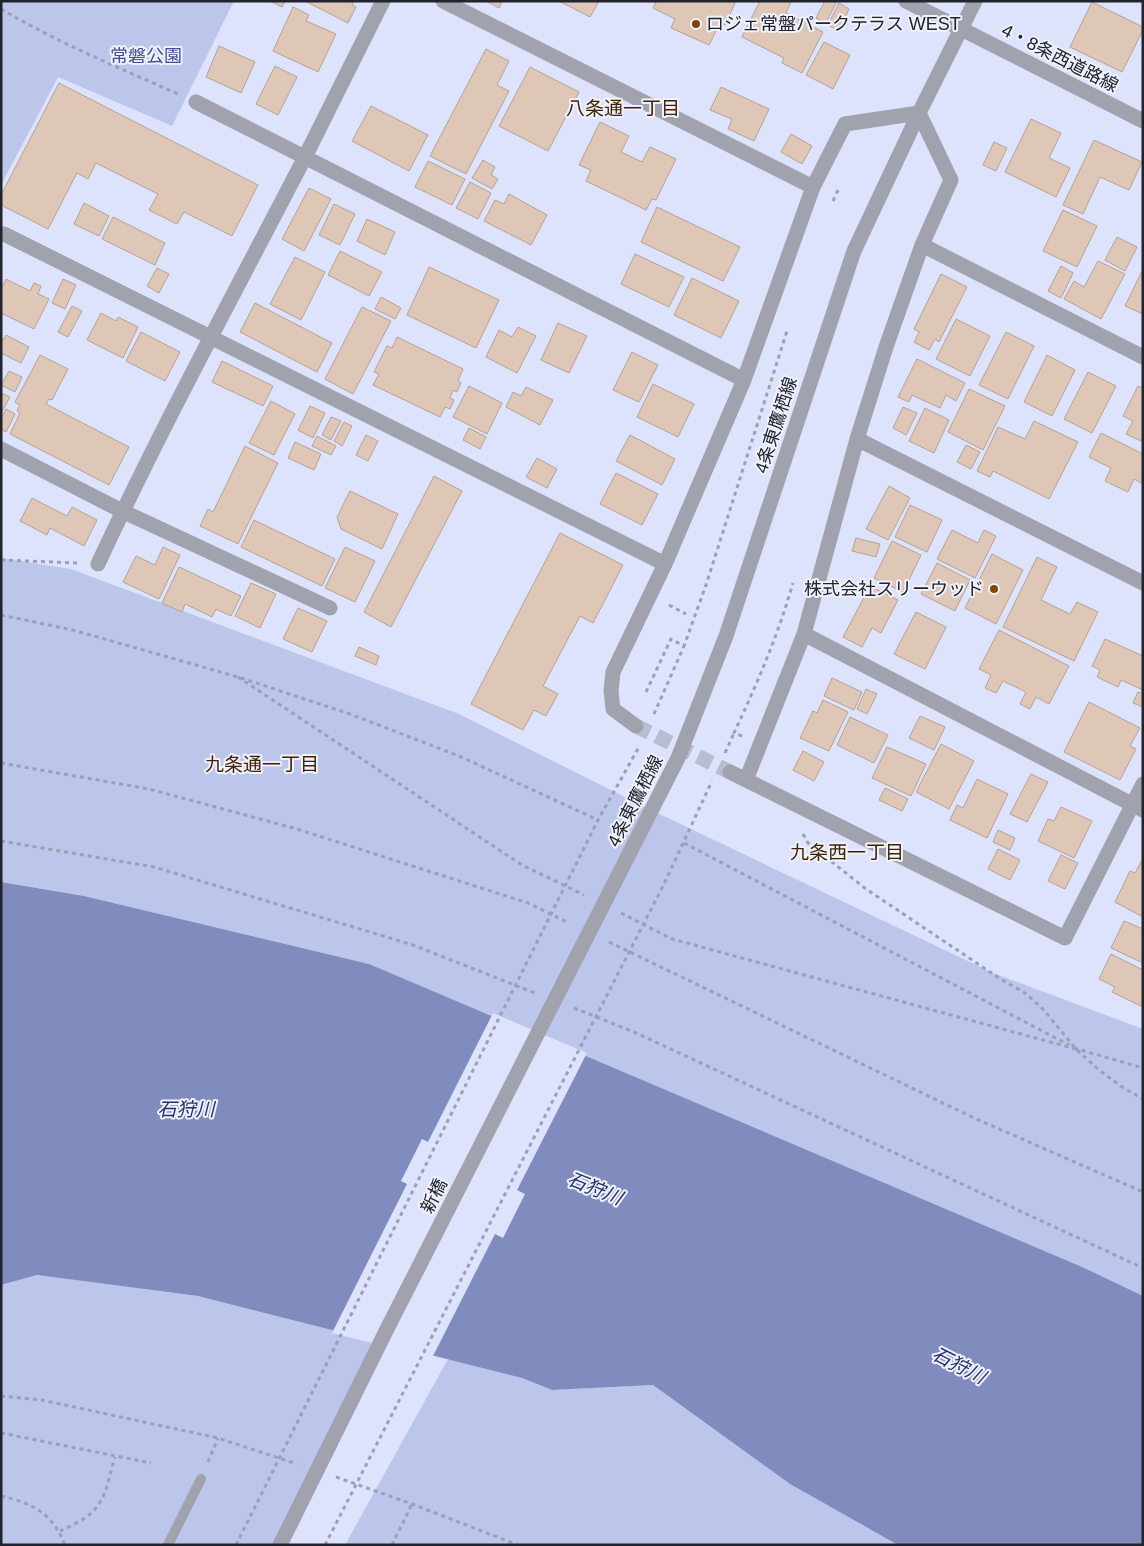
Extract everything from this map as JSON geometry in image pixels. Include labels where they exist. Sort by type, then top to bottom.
[{"type":"street","points":[[98,564],[122,511],[210,337],[305,156],[383,1]]},
{"type":"street","points":[[443,1],[813,187]]},
{"type":"street","name":"4・8条西道路線","points":[[906,1],[1143,120]]},
{"type":"street","name":"4条東鷹栖線","points":[[623,865],[678,758],[726,636],[854,251],[919,113],[975,1]]},
{"type":"street","points":[[196,102],[744,380]]},
{"type":"street","points":[[636,726],[613,708],[611,691],[613,672],[665,564],[744,380],[813,187],[845,124],[919,113],[950,180],[922,245],[886,348],[857,439],[804,634],[746,780]]},
{"type":"street","points":[[4,234],[665,564]]},
{"type":"street","points":[[922,245],[1143,357]]},
{"type":"street","points":[[857,439],[1143,583]]},
{"type":"street","points":[[1,449],[122,511],[330,608]]},
{"type":"street","points":[[804,634],[1138,807]]},
{"type":"street","points":[[730,772],[1065,938],[1138,807],[1143,784]]},
{"type":"street","name":"新橋","points":[[280,1545],[386,1331],[623,865]]},
{"type":"lane","points":[[168,1545],[201,1479]]},
{"type":"path","points":[[1,9],[111,64],[196,102]]},
{"type":"path","points":[[831,205],[839,188]]},
{"type":"path","points":[[653,716],[684,646],[706,585],[789,324]]},
{"type":"path","points":[[1,560],[98,564]]},
{"type":"path","points":[[1,615],[73,630],[238,677],[350,714],[459,756],[598,820]]},
{"type":"path","points":[[646,692],[671,639],[684,646]]},
{"type":"path","points":[[238,677],[522,865],[584,895]]},
{"type":"path","points":[[236,1545],[598,820],[642,742]]},
{"type":"path","points":[[325,1545],[664,884],[702,802]]},
{"type":"path","points":[[806,811],[801,824],[808,843],[866,889],[1002,980],[1025,993],[1044,1010],[1076,1049],[1122,1088],[1143,1099]]},
{"type":"path","points":[[1,841],[154,866],[413,945],[542,996]]},
{"type":"path","points":[[684,843],[1076,1049]]},
{"type":"path","points":[[619,913],[672,939],[1143,1068]]},
{"type":"path","points":[[570,1007],[634,1032],[1143,1268]]},
{"type":"path","points":[[1,1396],[42,1400],[218,1438],[299,1465]]},
{"type":"path","points":[[1,1433],[151,1463]]},
{"type":"path","points":[[201,1479],[218,1438]]},
{"type":"path","points":[[60,1531],[90,1515],[98,1506],[104,1494],[114,1457]]},
{"type":"path","points":[[336,1477],[518,1545]]},
{"type":"path","points":[[1,1496],[23,1500],[44,1513],[60,1531],[65,1545]]},
{"type":"path","points":[[392,1545],[412,1504]]},
{"type":"green space","name":"常磐公園","points":[[1,1],[234,1],[172,126],[58,77],[1,185]]},
{"type":"green space","points":[[1,558],[71,569],[459,714],[651,810],[993,973],[1143,1029],[1143,1306],[369,964],[84,896],[1,882]]},
{"type":"green space","points":[[37,1275],[198,1296],[386,1331],[278,1545],[1,1545],[1,1285]]},
{"type":"green space","points":[[448,1359],[522,1378],[552,1390],[653,1385],[790,1484],[898,1545],[345,1545]]},
{"type":"water","name":"石狩川","points":[[1,882],[84,896],[369,964],[1082,1267],[1143,1296],[1143,1545],[898,1545],[790,1484],[653,1385],[552,1390],[522,1378],[198,1296],[37,1275],[1,1285]]},
{"type":"pier","points":[[493,1013],[587,1053],[517,1190],[525,1194],[503,1238],[495,1234],[432,1358],[332,1333],[407,1184],[401,1181],[422,1139],[428,1142]]},
{"type":"building","points":[[270,1],[285,1],[282,7]]},
{"type":"building","points":[[305,1],[354,1],[352,5],[356,7],[348,23]]},
{"type":"building","points":[[486,1],[502,1],[499,8]]},
{"type":"building","points":[[559,1],[599,1],[590,17]]},
{"type":"building","name":"ロジェ常盤パークテラス WEST","points":[[651,1],[732,1],[735,3],[725,25],[720,23],[709,45],[671,28],[675,19],[653,8],[656,3]]},
{"type":"building","points":[[760,1],[789,1],[791,2],[786,13],[823,32],[802,73],[782,63],[784,58],[742,37]]},
{"type":"building","points":[[825,1],[836,3],[826,23],[816,18]]},
{"type":"building","points":[[1092,2],[1143,27],[1122,72],[1070,47]]},
{"type":"building","points":[[839,3],[849,9],[839,31],[828,25]]},
{"type":"building","points":[[293,7],[309,15],[306,21],[336,34],[318,72],[273,51]]},
{"type":"building","points":[[824,42],[850,55],[833,89],[806,75]]},
{"type":"building","points":[[219,46],[255,62],[241,93],[206,77]]},
{"type":"building","points":[[486,49],[509,61],[497,85],[509,91],[466,174],[430,156]]},
{"type":"building","points":[[275,66],[297,77],[278,115],[256,104]]},
{"type":"building","points":[[530,67],[579,92],[548,151],[499,126]]},
{"type":"building","points":[[59,83],[258,185],[232,236],[184,212],[177,224],[149,210],[158,194],[96,163],[88,179],[77,173],[48,229],[1,205],[1,195]]},
{"type":"building","points":[[721,87],[769,109],[754,141],[728,129],[732,119],[710,110]]},
{"type":"building","points":[[371,106],[428,135],[409,171],[352,141]]},
{"type":"building","points":[[1031,119],[1061,133],[1049,158],[1070,168],[1056,197],[1005,172]]},
{"type":"building","points":[[600,122],[629,136],[621,152],[642,162],[650,147],[676,159],[656,200],[652,199],[646,210],[586,181],[591,170],[579,165]]},
{"type":"building","points":[[791,134],[812,146],[802,164],[781,152]]},
{"type":"building","points":[[1094,140],[1142,162],[1129,190],[1100,177],[1083,214],[1063,205]]},
{"type":"building","points":[[994,142],[1007,148],[996,171],[983,165]]},
{"type":"building","points":[[483,160],[495,167],[491,175],[498,179],[492,189],[472,178]]},
{"type":"building","points":[[428,161],[465,179],[452,205],[415,187]]},
{"type":"building","points":[[470,182],[491,193],[478,219],[456,208]]},
{"type":"building","points":[[309,188],[331,199],[304,251],[282,239]]},
{"type":"building","points":[[509,194],[547,215],[531,245],[484,221],[495,200],[504,204]]},
{"type":"building","points":[[84,203],[109,216],[99,236],[74,224]]},
{"type":"building","points":[[334,204],[355,214],[340,245],[319,235]]},
{"type":"building","points":[[657,207],[740,247],[723,281],[641,242]]},
{"type":"building","points":[[1063,210],[1097,226],[1077,267],[1043,251]]},
{"type":"building","points":[[113,217],[165,243],[155,265],[102,239]]},
{"type":"building","points":[[367,219],[395,232],[385,255],[357,241]]},
{"type":"building","points":[[1117,237],[1137,247],[1125,271],[1105,260]]},
{"type":"building","points":[[340,251],[382,272],[369,296],[328,275]]},
{"type":"building","points":[[635,254],[684,277],[669,307],[621,284]]},
{"type":"building","points":[[295,257],[325,272],[301,320],[270,304]]},
{"type":"building","points":[[1098,261],[1125,274],[1101,319],[1064,299],[1074,281],[1084,287]]},
{"type":"building","points":[[1061,266],[1073,273],[1061,298],[1048,291]]},
{"type":"building","points":[[429,267],[499,300],[476,348],[407,315]]},
{"type":"building","points":[[157,268],[169,274],[159,293],[147,286]]},
{"type":"building","points":[[1143,269],[1143,314],[1125,306]]},
{"type":"building","points":[[941,274],[967,287],[939,342],[935,339],[929,350],[914,342],[919,332],[914,329]]},
{"type":"building","points":[[692,278],[739,301],[721,338],[674,315]]},
{"type":"building","points":[[6,279],[30,291],[34,283],[41,286],[38,294],[49,299],[34,329],[1,313],[1,289]]},
{"type":"building","points":[[63,279],[76,285],[65,309],[52,303]]},
{"type":"building","points":[[381,297],[401,308],[395,319],[375,309]]},
{"type":"building","points":[[255,303],[332,343],[317,372],[240,332]]},
{"type":"building","points":[[72,306],[82,311],[68,337],[58,332]]},
{"type":"building","points":[[362,307],[391,321],[353,394],[325,379]]},
{"type":"building","points":[[101,313],[116,321],[118,317],[138,327],[123,358],[87,340]]},
{"type":"building","points":[[956,319],[990,336],[970,376],[936,359]]},
{"type":"building","points":[[558,323],[587,336],[569,373],[541,360]]},
{"type":"building","points":[[518,327],[536,336],[517,373],[486,357],[499,330],[512,337]]},
{"type":"building","points":[[141,332],[180,352],[165,381],[126,361]]},
{"type":"building","points":[[1006,332],[1034,346],[1008,399],[979,385]]},
{"type":"building","points":[[6,335],[29,347],[21,363],[1,353],[1,338],[3,340]]},
{"type":"building","points":[[397,337],[463,369],[458,381],[461,383],[457,392],[453,390],[450,398],[454,400],[450,409],[445,407],[440,417],[373,385],[379,374],[374,372],[387,346],[392,348]]},
{"type":"building","points":[[632,352],[658,365],[639,402],[613,390]]},
{"type":"building","points":[[40,355],[68,369],[52,400],[49,399],[46,404],[129,447],[109,485],[10,434],[20,413],[17,411],[20,405],[15,402]]},
{"type":"building","points":[[1047,355],[1075,370],[1052,416],[1024,402]]},
{"type":"building","points":[[917,359],[965,383],[956,401],[946,395],[940,408],[912,395],[909,402],[898,397]]},
{"type":"building","points":[[222,361],[273,386],[263,406],[212,382]]},
{"type":"building","points":[[9,371],[22,377],[15,392],[1,385]]},
{"type":"building","points":[[1088,372],[1116,386],[1092,433],[1064,419]]},
{"type":"building","points":[[653,384],[694,404],[678,437],[637,417]]},
{"type":"building","points":[[469,386],[502,403],[487,434],[453,417]]},
{"type":"building","points":[[1138,386],[1143,388],[1143,437],[1141,441],[1126,434],[1133,421],[1123,416]]},
{"type":"building","points":[[526,387],[553,400],[540,425],[506,407],[513,392],[521,396]]},
{"type":"building","points":[[969,389],[1005,406],[983,450],[948,432]]},
{"type":"building","points":[[1,393],[10,397],[1,413]]},
{"type":"building","points":[[271,401],[295,414],[274,455],[249,443]]},
{"type":"building","points":[[310,406],[325,413],[313,438],[298,430]]},
{"type":"building","points":[[903,407],[917,413],[906,435],[893,428]]},
{"type":"building","points":[[925,408],[949,420],[934,453],[909,441]]},
{"type":"building","points":[[6,409],[15,414],[6,432],[1,429],[1,419]]},
{"type":"building","points":[[331,417],[341,421],[331,440],[322,435]]},
{"type":"building","points":[[1034,421],[1078,442],[1049,499],[993,471],[990,477],[977,471],[998,427],[1025,439]]},
{"type":"building","points":[[344,422],[352,426],[342,446],[334,441]]},
{"type":"building","points":[[469,428],[486,437],[480,449],[463,440]]},
{"type":"building","points":[[1101,433],[1143,454],[1143,484],[1134,479],[1128,492],[1105,481],[1111,468],[1089,457]]},
{"type":"building","points":[[366,435],[378,441],[368,461],[356,455]]},
{"type":"building","points":[[630,435],[675,459],[662,485],[616,461]]},
{"type":"building","points":[[317,436],[336,446],[331,455],[312,446]]},
{"type":"building","points":[[295,442],[321,454],[314,470],[288,458]]},
{"type":"building","points":[[966,445],[980,452],[971,469],[957,462]]},
{"type":"building","points":[[245,446],[278,463],[238,544],[200,526],[208,509],[213,512]]},
{"type":"building","points":[[537,458],[557,469],[547,488],[526,477]]},
{"type":"building","points":[[616,473],[658,494],[642,525],[600,504]]},
{"type":"building","points":[[434,476],[462,491],[391,627],[364,612]]},
{"type":"building","points":[[889,486],[910,498],[888,540],[866,529]]},
{"type":"building","points":[[350,491],[398,514],[382,549],[341,529],[337,517]]},
{"type":"building","points":[[32,498],[67,516],[72,507],[97,520],[84,546],[50,528],[47,535],[20,521]]},
{"type":"building","points":[[910,505],[942,520],[927,552],[895,537]]},
{"type":"building","points":[[254,520],[335,559],[322,586],[241,547]]},
{"type":"building","points":[[952,530],[978,543],[984,530],[996,536],[975,578],[937,559]]},
{"type":"building","points":[[560,533],[623,565],[593,623],[580,616],[543,686],[558,694],[546,716],[534,710],[523,730],[471,704]]},
{"type":"building","points":[[856,538],[880,544],[876,557],[852,551]]},
{"type":"building","points":[[892,541],[921,555],[903,592],[874,578]]},
{"type":"building","points":[[163,547],[180,555],[159,599],[123,582],[136,556],[155,565]]},
{"type":"building","points":[[345,547],[375,561],[355,602],[325,588]]},
{"type":"building","name":"株式会社スリーウッド","points":[[992,554],[1023,570],[996,624],[965,608]]},
{"type":"building","points":[[1037,557],[1057,567],[1041,600],[1070,614],[1077,602],[1098,612],[1074,661],[1003,627]]},
{"type":"building","points":[[937,563],[970,580],[955,611],[921,594]]},
{"type":"building","points":[[179,567],[241,596],[231,616],[216,609],[212,617],[185,604],[182,612],[162,603]]},
{"type":"building","points":[[251,583],[276,594],[260,628],[235,616]]},
{"type":"building","points":[[870,586],[898,600],[881,633],[872,628],[862,647],[843,637]]},
{"type":"building","points":[[298,608],[327,621],[312,652],[283,639]]},
{"type":"building","points":[[916,612],[946,627],[925,669],[894,654]]},
{"type":"building","points":[[999,630],[1069,666],[1049,704],[1036,697],[1030,709],[1020,704],[1026,692],[1003,681],[996,693],[985,688],[991,675],[979,669]]},
{"type":"building","points":[[1105,639],[1143,656],[1143,690],[1121,680],[1118,687],[1097,677],[1100,670],[1092,666]]},
{"type":"building","points":[[359,647],[379,656],[376,665],[355,656]]},
{"type":"building","points":[[832,678],[862,692],[854,710],[824,696]]},
{"type":"building","points":[[866,689],[877,694],[867,714],[857,709]]},
{"type":"building","points":[[1138,692],[1143,694],[1143,707],[1133,703]]},
{"type":"building","points":[[823,700],[848,712],[829,751],[800,738],[813,711],[817,713]]},
{"type":"building","points":[[1089,702],[1140,728],[1130,746],[1136,749],[1120,780],[1064,752]]},
{"type":"building","points":[[920,716],[945,727],[934,750],[909,738]]},
{"type":"building","points":[[850,717],[888,735],[874,763],[837,745]]},
{"type":"building","points":[[941,744],[974,761],[949,809],[916,792]]},
{"type":"building","points":[[887,747],[926,764],[911,796],[872,778]]},
{"type":"building","points":[[803,751],[824,762],[814,781],[793,770]]},
{"type":"building","points":[[1031,774],[1048,782],[1027,822],[1010,814]]},
{"type":"building","points":[[977,779],[1008,794],[987,838],[950,820],[957,805],[963,808]]},
{"type":"building","points":[[885,788],[908,799],[902,811],[879,800]]},
{"type":"building","points":[[1061,807],[1092,821],[1074,858],[1038,841],[1048,819],[1054,821]]},
{"type":"building","points":[[998,830],[1015,838],[1010,850],[993,842]]},
{"type":"building","points":[[998,849],[1020,860],[1010,880],[988,869]]},
{"type":"building","points":[[1061,855],[1078,863],[1065,889],[1048,881]]},
{"type":"building","points":[[1143,858],[1143,917],[1115,902],[1130,871],[1135,873]]},
{"type":"building","points":[[1124,921],[1143,929],[1143,963],[1111,948]]},
{"type":"building","points":[[1111,954],[1143,970],[1143,1007],[1112,992],[1115,987],[1099,979]]},
{"type":"tunnel","points":[[636,726],[730,772]]},
{"type":"place","name":"ロジェ常盤パークテラス WEST","points":[[696,24]]},
{"type":"place","name":"株式会社スリーウッド","points":[[994,589]]},
{"type":"district","name":"八条通一丁目","points":[[623,108]]},
{"type":"district","name":"九条通一丁目","points":[[262,764]]},
{"type":"district","name":"九条西一丁目","points":[[847,852]]}]
